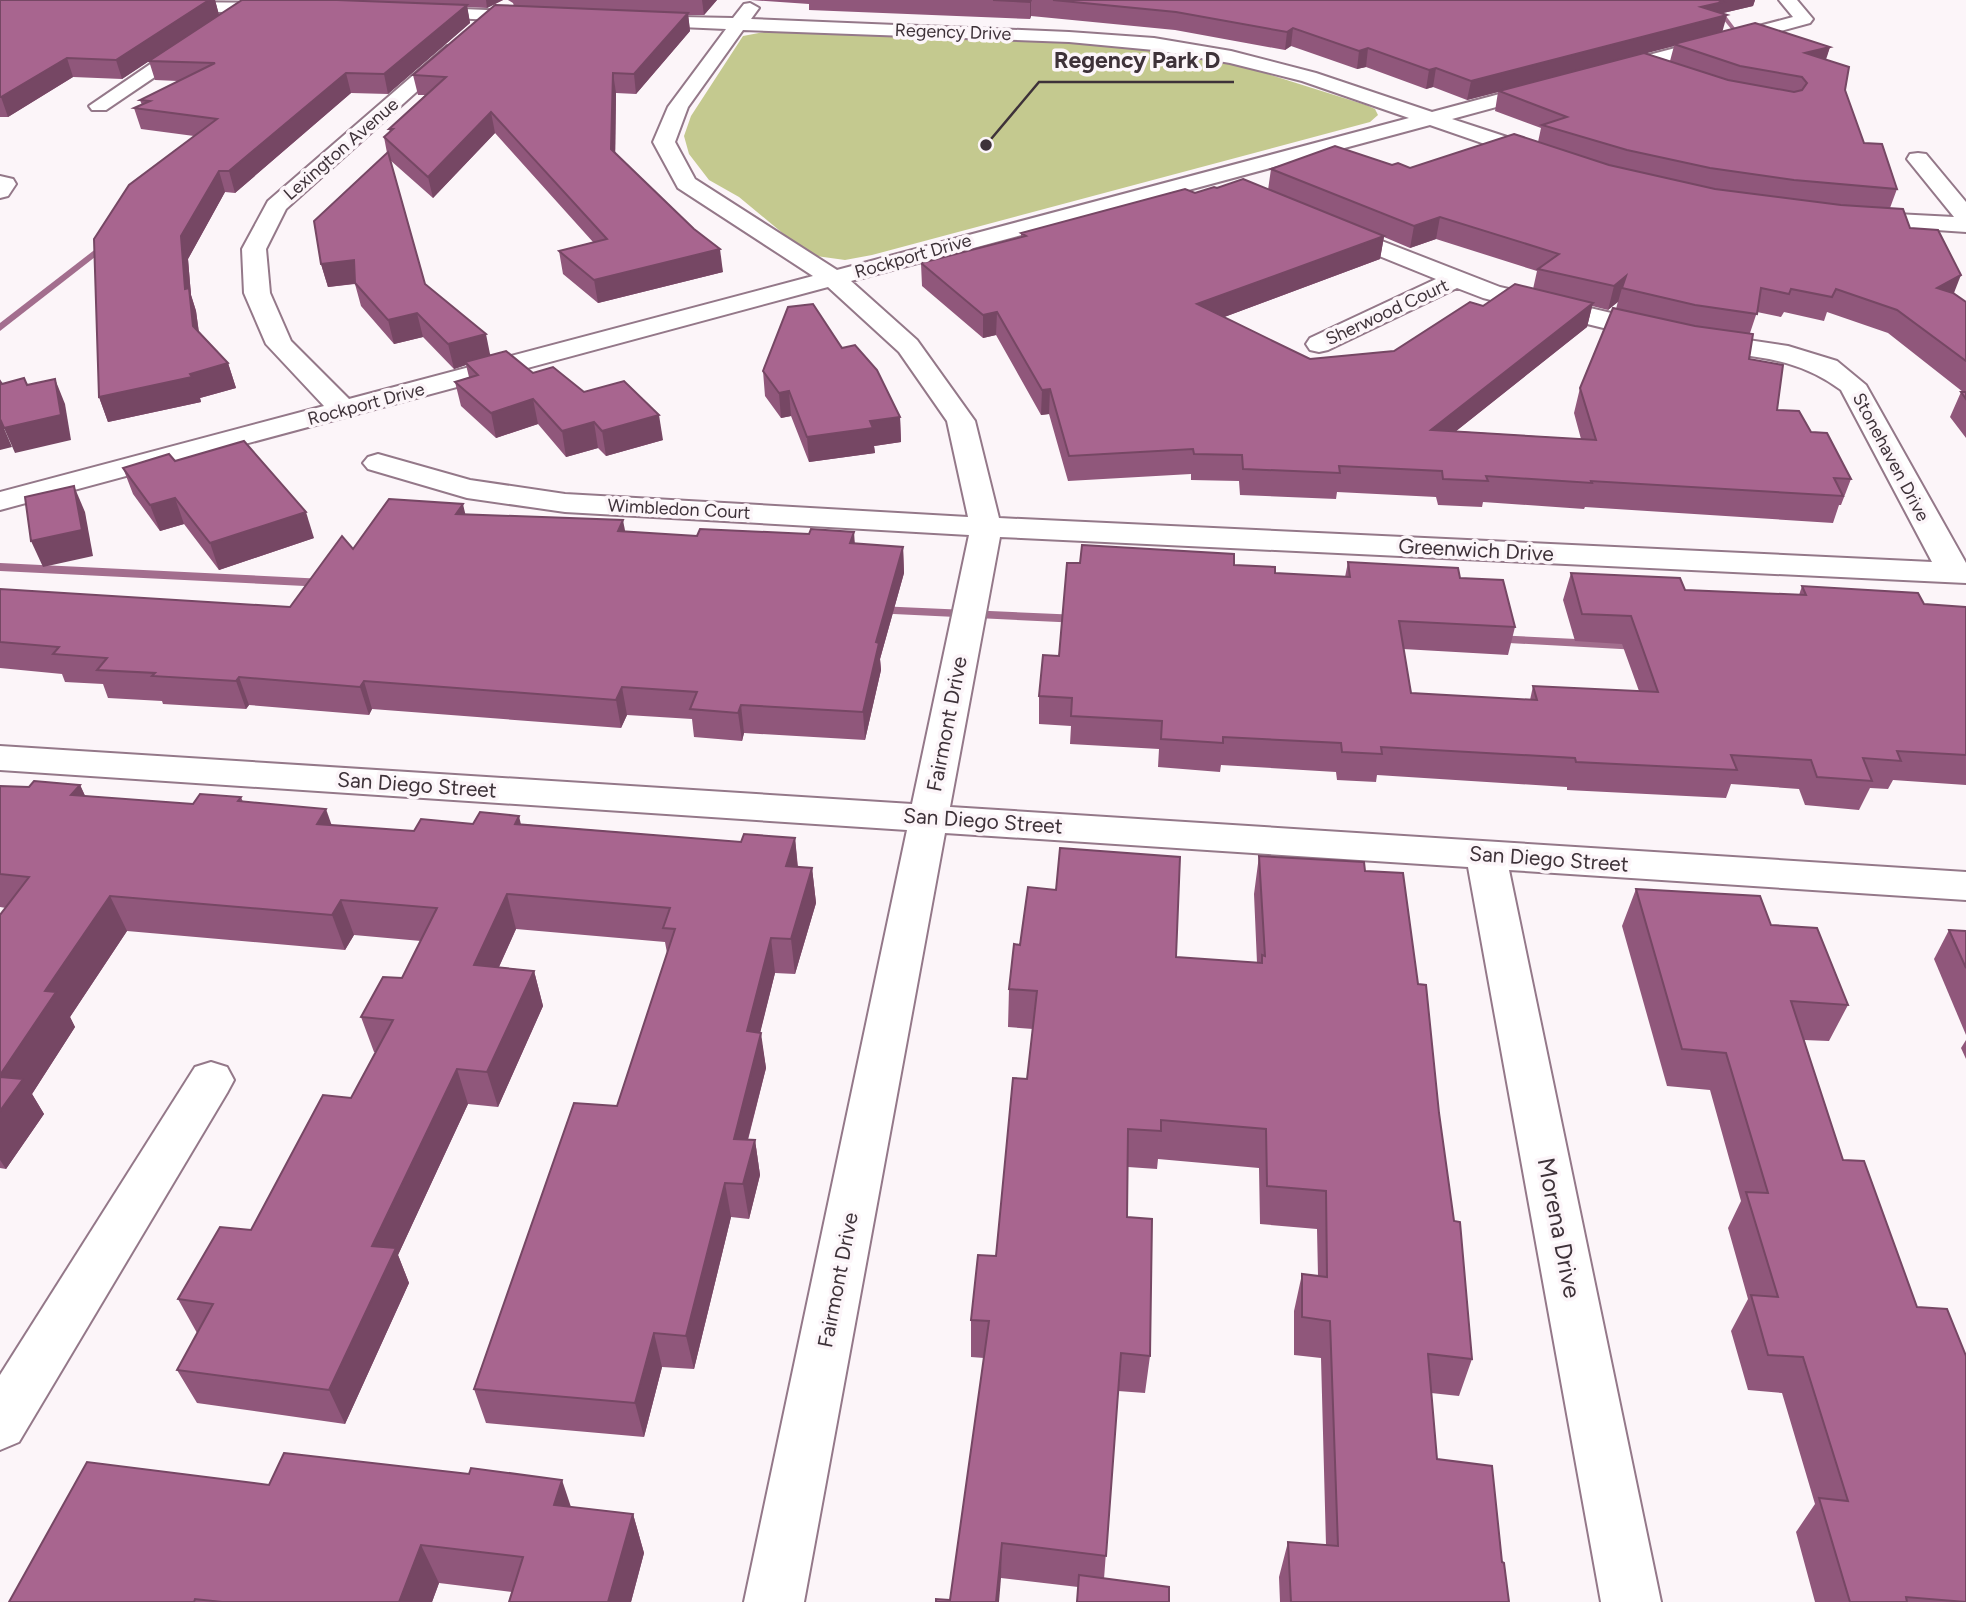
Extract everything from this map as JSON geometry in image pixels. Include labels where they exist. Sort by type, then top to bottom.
[{"type":"street","name":"Rockport Drive","points":[[0,501],[1804,19],[1788,0]]},
{"type":"street","points":[[152,7],[252,3],[302,8]]},
{"type":"street","points":[[99,106],[252,3]]},
{"type":"street","points":[[398,12],[502,7],[561,18]]},
{"type":"street","name":"Lexington Avenue","points":[[344,411],[279,344],[257,293],[254,249],[276,206],[502,7]]},
{"type":"street","name":"Regency Drive","points":[[616,20],[747,12],[1154,44],[1231,57],[1309,77],[1560,162]]},
{"type":"street","name":"Fairmont Drive","points":[[747,12],[678,107],[664,142],[685,183],[833,278],[908,346],[961,421],[986,527],[774,1602]]},
{"type":"street","points":[[1640,63],[1678,75]]},
{"type":"street","points":[[1919,159],[1966,217]]},
{"type":"street","points":[[1209,177],[1245,192]]},
{"type":"street","points":[[0,183],[5,184],[0,191]]},
{"type":"street","name":"Stonehaven Drive","points":[[1306,218],[1505,296],[1688,339],[1788,354],[1828,367],[1852,386],[1960,573]]},
{"type":"street","points":[[1833,218],[1966,225]]},
{"type":"street","name":"Sherwood Court","points":[[1319,344],[1456,279]]},
{"type":"street","name":"Wimbledon Court","points":[[378,463],[467,489],[565,503],[986,527]]},
{"type":"street","name":"Greenwich Drive","points":[[986,527],[1960,573]]},
{"type":"street","name":"San Diego Street","points":[[0,758],[1966,886]]},
{"type":"street","name":"Morena Drive","points":[[1486,854],[1631,1602]]},
{"type":"street","points":[[0,1424],[211,1080]]},
{"type":"green space","points":[[770,31],[1096,44],[1166,52],[1249,68],[1366,105],[1375,109],[1378,115],[1370,122],[845,260],[809,255],[739,197],[709,180],[689,154],[684,136],[691,116],[743,36]]},
{"type":"building","points":[[0,0],[209,0],[116,60],[67,58],[0,97]]},
{"type":"building","points":[[242,0],[337,0],[467,5],[384,74],[346,73],[229,171],[219,171],[181,236],[185,289],[189,288],[193,326],[228,363],[190,374],[192,377],[99,397],[94,239],[129,185],[217,119],[134,108],[150,101],[140,100],[215,63],[149,61]]},
{"type":"building","points":[[993,0],[1031,0],[1030,2]]},
{"type":"building","points":[[1053,0],[1718,0],[1723,2],[1701,7],[1727,15],[1471,81],[1436,68],[1429,70],[1368,48],[1359,51],[1293,28],[1287,32],[1176,12]]},
{"type":"building","points":[[495,5],[688,13],[634,74],[613,73],[611,149],[694,229],[720,249],[594,280],[559,251],[607,239],[491,112],[428,177],[384,137],[393,129],[389,129],[446,77],[413,75]]},
{"type":"building","points":[[1755,23],[1830,47],[1805,53],[1849,67],[1845,90],[1864,143],[1882,144],[1897,189],[1794,180],[1710,168],[1627,150],[1542,125],[1567,117],[1499,91],[1644,53],[1728,80],[1794,92],[1802,90],[1807,83],[1802,77],[1740,66],[1674,44]]},
{"type":"building","points":[[1514,134],[1609,165],[1715,189],[1841,205],[1903,209],[1910,228],[1938,230],[1961,275],[1937,288],[1953,293],[1966,302],[1966,361],[1897,310],[1836,289],[1832,297],[1791,289],[1789,294],[1761,288],[1757,314],[1695,305],[1622,288],[1626,276],[1614,286],[1538,269],[1559,254],[1440,217],[1414,226],[1271,169],[1335,146],[1392,165],[1398,163],[1410,168]]},
{"type":"building","points":[[388,152],[425,284],[486,334],[448,344],[417,313],[388,320],[355,283],[354,260],[321,264],[314,221]]},
{"type":"building","points":[[1243,179],[1384,236],[1197,304],[1310,359],[1394,351],[1470,302],[1483,306],[1515,284],[1593,303],[1431,430],[1596,440],[1580,388],[1613,308],[1695,326],[1753,334],[1749,359],[1783,365],[1777,410],[1799,411],[1811,432],[1827,433],[1851,479],[1834,478],[1843,496],[1486,476],[1488,481],[1443,479],[1442,471],[1339,466],[1340,473],[1243,469],[1242,455],[1194,454],[1193,449],[1069,456],[1050,389],[1042,390],[997,312],[983,315],[921,263],[1026,236],[1021,233],[1185,189],[1195,193]]},
{"type":"building","points":[[813,304],[842,348],[855,345],[877,370],[900,417],[870,421],[873,428],[807,437],[789,391],[779,393],[763,371],[788,307]]},
{"type":"building","points":[[506,351],[533,373],[553,367],[584,392],[624,381],[659,415],[602,431],[594,422],[562,431],[533,399],[491,413],[455,382],[478,375],[465,362]]},
{"type":"building","points":[[24,378],[27,385],[55,379],[61,415],[4,428],[0,422],[0,381],[2,384]]},
{"type":"building","points":[[244,441],[306,512],[210,543],[175,498],[150,505],[123,468],[169,454],[175,461]]},
{"type":"building","points":[[74,486],[82,530],[31,541],[25,497]]},
{"type":"building","points":[[389,499],[463,504],[456,514],[623,520],[618,531],[697,536],[700,529],[809,534],[811,529],[854,532],[850,543],[903,547],[876,642],[879,643],[863,712],[741,705],[738,713],[690,709],[697,692],[622,687],[616,700],[364,681],[360,687],[239,677],[236,681],[152,676],[155,673],[97,670],[107,658],[53,654],[59,647],[0,642],[0,589],[290,607],[342,536],[353,549]]},
{"type":"building","points":[[1082,545],[1234,554],[1234,565],[1275,567],[1275,573],[1350,577],[1348,562],[1458,568],[1460,578],[1503,580],[1515,627],[1399,621],[1411,693],[1537,700],[1533,686],[1658,692],[1631,616],[1582,614],[1571,573],[1680,578],[1685,590],[1806,595],[1802,586],[1918,593],[1924,604],[1966,607],[1966,755],[1897,751],[1901,761],[1863,758],[1872,781],[1817,777],[1811,760],[1731,755],[1737,770],[1576,762],[1575,758],[1381,747],[1382,754],[1342,752],[1341,743],[1223,737],[1223,743],[1161,739],[1162,721],[1071,716],[1072,698],[1039,696],[1043,655],[1059,656],[1067,563],[1080,563]]},
{"type":"building","points":[[34,781],[80,785],[71,795],[193,804],[200,794],[241,797],[238,801],[326,809],[317,824],[414,831],[421,819],[473,824],[480,812],[519,816],[515,824],[741,842],[744,834],[795,838],[786,866],[812,868],[791,939],[771,938],[747,1031],[761,1033],[734,1139],[755,1140],[743,1184],[725,1183],[686,1336],[654,1333],[635,1403],[474,1389],[574,1103],[617,1106],[675,929],[663,928],[670,908],[507,894],[474,965],[534,971],[487,1072],[457,1069],[372,1246],[396,1248],[329,1390],[177,1370],[213,1304],[178,1299],[220,1227],[251,1230],[323,1095],[351,1098],[393,1020],[361,1017],[383,977],[402,978],[437,908],[341,900],[332,915],[110,896],[45,991],[56,992],[0,1075],[0,915],[29,877],[0,874],[0,786],[29,787]]},
{"type":"building","points":[[1060,848],[1180,857],[1176,957],[1262,963],[1262,955],[1265,956],[1259,856],[1364,862],[1365,871],[1403,873],[1418,984],[1426,985],[1439,1113],[1454,1221],[1460,1222],[1472,1359],[1428,1354],[1437,1459],[1492,1466],[1509,1602],[1291,1602],[1288,1542],[1338,1546],[1330,1321],[1302,1317],[1302,1274],[1327,1277],[1326,1191],[1267,1186],[1266,1129],[1161,1120],[1161,1131],[1128,1129],[1127,1217],[1152,1219],[1150,1356],[1121,1353],[1106,1556],[1002,1543],[996,1602],[936,1602],[936,1599],[950,1600],[989,1321],[971,1320],[978,1255],[996,1256],[1013,1078],[1027,1079],[1037,991],[1009,989],[1014,944],[1020,945],[1028,887],[1056,890]]},
{"type":"building","points":[[1636,889],[1760,896],[1771,925],[1817,928],[1848,1005],[1791,1001],[1843,1160],[1864,1161],[1917,1307],[1947,1309],[1966,1356],[1966,1602],[1906,1597],[1907,1602],[1850,1602],[1819,1498],[1848,1501],[1803,1357],[1768,1355],[1751,1295],[1778,1297],[1746,1192],[1768,1193],[1726,1053],[1682,1049]]},
{"type":"building","points":[[1949,930],[1966,931],[1966,968]]},
{"type":"building","points":[[0,1077],[23,1079],[0,1111]]},
{"type":"building","points":[[284,1453],[469,1474],[471,1468],[562,1480],[554,1505],[633,1514],[608,1602],[509,1602],[523,1557],[421,1545],[399,1602],[222,1602],[195,1599],[194,1602],[9,1602],[87,1462],[269,1485]]},
{"type":"building","points":[[1079,1575],[1169,1587],[1169,1602],[1077,1602]]},
{"type":"waterway","points":[[1711,0],[1745,43]]},
{"type":"waterway","points":[[0,328],[109,243]]},
{"type":"waterway","points":[[0,567],[325,583]]},
{"type":"waterway","points":[[877,610],[1080,619]]},
{"type":"waterway","points":[[1495,639],[1639,646]]},
{"type":"place","name":"Regency Park D","points":[[986,145]]}]
